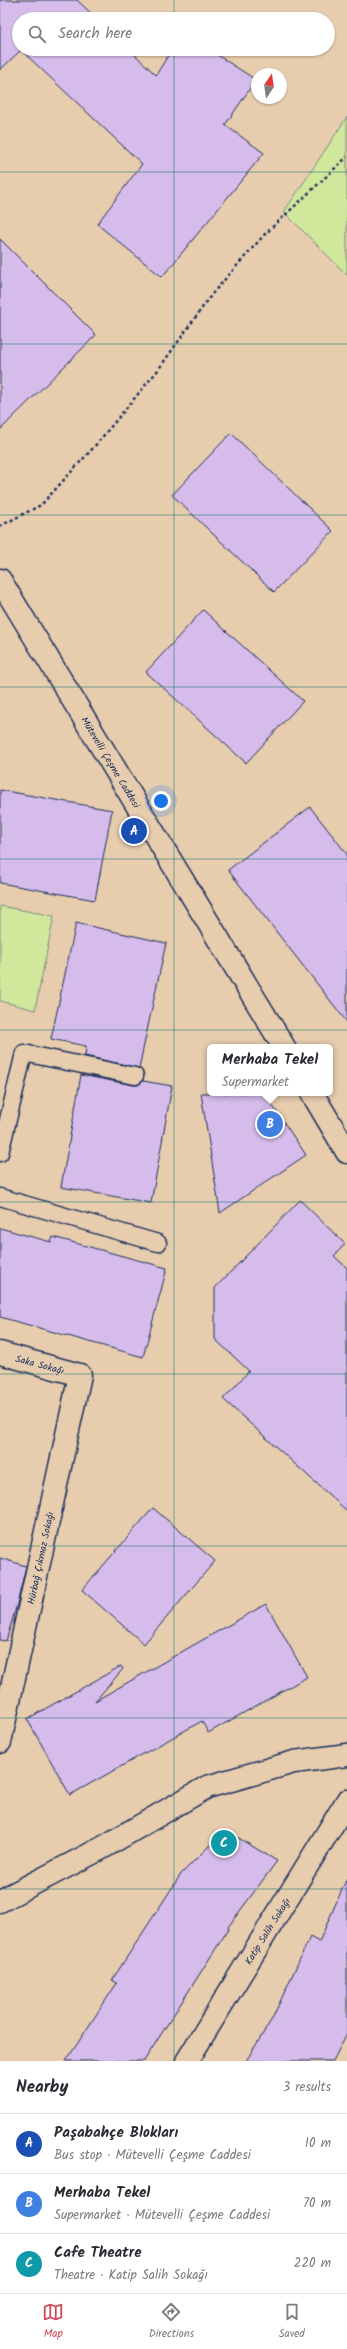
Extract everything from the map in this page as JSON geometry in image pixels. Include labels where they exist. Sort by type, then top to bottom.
[{"type":"street","name":"Mütevelli Çeşme Caddesi","points":[[0,580],[282,1044]]},
{"type":"street","points":[[314,1096],[347,1152]]},
{"type":"street","name":"Saka Sokağı","points":[[0,1353],[80,1375]]},
{"type":"street","name":"Hürbağ Çıkmaz Sokağı","points":[[0,1742],[80,1375]]},
{"type":"street","points":[[0,1901],[102,1848],[207,1787],[294,1762],[347,1755]]},
{"type":"street","name":"Katip Salih Sokağı","points":[[187,2061],[347,1802]]},
{"type":"lane","points":[[0,1153],[24,1053],[135,1076]]},
{"type":"lane","points":[[0,1197],[158,1243]]},
{"type":"path","points":[[0,526],[41,505],[94,447],[158,370],[212,294],[254,246],[347,158]]},
{"type":"green space","points":[[347,117],[347,275],[284,212]]},
{"type":"green space","points":[[0,906],[54,916],[35,1010],[0,1001]]},
{"type":"building","points":[[0,0],[77,0],[90,12],[12,12],[12,56],[15,56],[0,70]]},
{"type":"building","points":[[27,56],[136,56],[156,75],[168,56],[219,56],[251,77],[251,87],[225,125],[264,153],[162,277],[97,224],[142,164]]},
{"type":"building","points":[[0,239],[96,335],[0,430]]},
{"type":"building","points":[[231,433],[333,531],[274,592],[172,495]]},
{"type":"building","points":[[203,610],[303,701],[246,763],[146,672]]},
{"type":"building","points":[[0,790],[112,810],[95,900],[0,883]]},
{"type":"building","points":[[310,807],[347,854],[347,1022],[228,870]]},
{"type":"building","points":[[76,923],[166,943],[139,1068],[85,1056],[86,1046],[51,1039]]},
{"type":"building","points":[[81,1075],[133,1085],[138,1085],[143,1081],[172,1086],[151,1203],[61,1187]]},
{"type":"building","points":[[201,1093],[207,1093],[207,1096],[266,1096],[306,1155],[220,1213]]},
{"type":"building","points":[[300,1200],[345,1244],[334,1256],[347,1268],[347,1511],[223,1399],[249,1371],[215,1339],[215,1288]]},
{"type":"building","points":[[0,1228],[51,1242],[53,1237],[167,1268],[143,1357],[0,1317]]},
{"type":"building","points":[[153,1508],[215,1561],[144,1644],[82,1590]]},
{"type":"building","points":[[0,1558],[26,1566],[6,1641],[0,1640]]},
{"type":"building","points":[[266,1604],[307,1677],[208,1733],[202,1721],[70,1795],[27,1719],[121,1666],[123,1669],[95,1701]]},
{"type":"building","points":[[225,1830],[277,1861],[228,1927],[229,1928],[144,2061],[66,2061],[117,1983],[112,1980],[181,1874]]},
{"type":"building","points":[[347,1878],[347,2033],[333,2061],[246,2061],[272,2019],[310,1937],[319,1942]]},
{"type":"place","name":"Paşabahçe Blokları","points":[[134,831]]},
{"type":"place","name":"Merhaba Tekel","points":[[270,1124]]},
{"type":"place","name":"Cafe Theatre","points":[[224,1843]]}]
